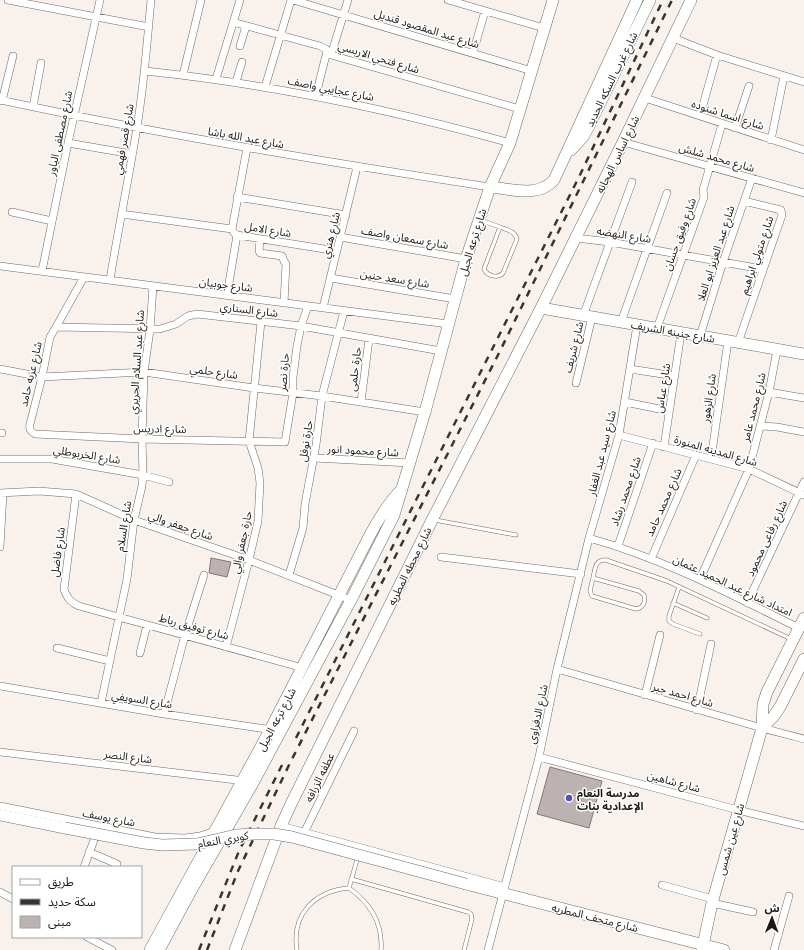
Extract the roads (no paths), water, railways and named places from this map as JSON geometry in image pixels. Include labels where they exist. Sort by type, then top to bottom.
[{"type":"street","points":[[8,0],[149,27]]},
{"type":"street","name":"شارع مصطفى الياور","points":[[42,272],[68,143],[100,0]]},
{"type":"street","name":"شارع قصر فهمي","points":[[110,280],[137,128],[145,71],[151,0]]},
{"type":"street","points":[[183,75],[201,0]]},
{"type":"street","points":[[216,79],[240,0]]},
{"type":"street","points":[[265,86],[292,0]]},
{"type":"street","name":"شارع عبد المقصود قنديل","points":[[292,0],[532,71]]},
{"type":"street","points":[[316,96],[329,53],[348,0]]},
{"type":"street","points":[[448,0],[544,28]]},
{"type":"street","name":"شارع ترعه الجبل","points":[[159,950],[248,782],[351,600],[394,515],[425,412],[466,259],[490,187],[510,143],[553,0]]},
{"type":"street","name":"شارع غرب السكه الحديد","points":[[490,187],[530,191],[544,189],[554,180],[637,0]]},
{"type":"street","name":"شارع غرب السكه الحديد","points":[[566,154],[576,146],[584,136],[650,0]]},
{"type":"street","name":"شارع اساس الهجانه","points":[[541,308],[645,98],[691,0]]},
{"type":"street","points":[[473,53],[485,11]]},
{"type":"street","name":"شارع فتحي الاربسي","points":[[233,22],[320,46],[329,53],[520,109]]},
{"type":"street","points":[[240,46],[246,26]]},
{"type":"street","points":[[673,38],[717,55],[804,82]]},
{"type":"street","points":[[700,116],[717,55]]},
{"type":"street","points":[[1,100],[13,56]]},
{"type":"street","points":[[236,82],[242,62]]},
{"type":"street","points":[[33,107],[42,63]]},
{"type":"street","name":"شارع عجايبي واصف","points":[[145,71],[265,86],[316,96],[414,117],[510,143]]},
{"type":"street","points":[[772,140],[784,76]]},
{"type":"street","points":[[735,128],[749,86]]},
{"type":"street","name":"شارع اسما شنوده","points":[[645,98],[804,150]]},
{"type":"street","name":"شارع عبد الله باشا","points":[[1,100],[137,128],[247,148],[357,167],[490,187]]},
{"type":"street","name":"شارع وفيق حسان","points":[[657,328],[704,197],[703,190],[722,124]]},
{"type":"street","name":"شارع محمد شلش","points":[[623,142],[804,193]]},
{"type":"street","points":[[68,143],[132,154]]},
{"type":"street","name":"شارع الامل","points":[[247,148],[237,197],[232,232],[237,235],[337,251]]},
{"type":"street","name":"شارع هنري","points":[[324,308],[357,167]]},
{"type":"street","name":"شارع عبد العزيز ابو العلا","points":[[700,336],[723,262],[752,178]]},
{"type":"street","name":"شارع شريف","points":[[576,383],[588,316],[610,242],[632,182]]},
{"type":"street","points":[[621,322],[667,193]]},
{"type":"street","points":[[237,197],[346,215]]},
{"type":"street","name":"شارع متولي ابراهيم","points":[[733,342],[762,269],[782,212],[744,201]]},
{"type":"street","points":[[12,212],[52,221]]},
{"type":"street","points":[[121,214],[232,229]]},
{"type":"street","points":[[227,296],[237,235]]},
{"type":"street","name":"شارع سمعان واصف","points":[[340,237],[466,259]]},
{"type":"street","name":"شارع النهضه","points":[[576,238],[610,242],[762,269]]},
{"type":"street","points":[[260,239],[260,253],[282,256],[286,264],[284,303]]},
{"type":"street","name":"شارع جوبيان","points":[[0,266],[448,324]]},
{"type":"street","name":"شارع عزبه حامد","points":[[35,434],[31,432],[29,428],[42,377],[50,336],[84,277]]},
{"type":"street","name":"شارع سعد حنين","points":[[331,278],[455,299]]},
{"type":"street","name":"شارع عبد السلام الحريري","points":[[142,439],[144,372],[150,330],[153,286]]},
{"type":"street","name":"حارة نصر","points":[[285,442],[293,393],[294,362],[301,326],[308,306]]},
{"type":"street","name":"شارع جنينه الشريف","points":[[541,308],[804,354]]},
{"type":"street","name":"شارع محطه المطريه","points":[[236,950],[281,826],[432,520],[541,308]]},
{"type":"street","name":"حارة نوفل","points":[[289,575],[303,528],[305,504],[314,458],[322,396],[344,310]]},
{"type":"street","name":"شارع السناري","points":[[56,327],[150,330],[169,327],[188,316],[197,314],[301,326],[441,351]]},
{"type":"street","points":[[249,441],[261,322]]},
{"type":"street","name":"شارع سيد عبد الغفار","points":[[589,538],[619,435],[637,325]]},
{"type":"street","name":"شارع عباس","points":[[664,447],[682,333]]},
{"type":"street","name":"حارة حلمى","points":[[361,402],[369,339]]},
{"type":"street","name":"شارع الزهور","points":[[710,458],[733,342]]},
{"type":"street","name":"شارع محمد عامر","points":[[700,579],[749,469],[770,392],[778,350]]},
{"type":"street","name":"شارع حلمي","points":[[0,369],[42,377],[144,372],[322,396],[425,412]]},
{"type":"street","points":[[630,369],[675,376]]},
{"type":"street","points":[[770,392],[804,398]]},
{"type":"street","points":[[625,402],[669,411]]},
{"type":"street","points":[[761,426],[777,427],[804,432]]},
{"type":"street","name":"شارع ادريس","points":[[35,434],[142,439],[285,442]]},
{"type":"street","name":"شارع المدينه المنورة","points":[[619,435],[749,469],[802,493]]},
{"type":"street","name":"شارع السلام","points":[[101,703],[120,617],[127,579],[134,520],[142,486],[142,439]]},
{"type":"street","name":"حارة جعفر والي","points":[[226,647],[258,521],[260,483],[258,468],[249,441]]},
{"type":"street","name":"شارع محمد رشاد","points":[[618,546],[653,444]]},
{"type":"street","name":"شارع محمد حامد","points":[[651,559],[696,455]]},
{"type":"street","name":"شارع محمود انور","points":[[314,458],[410,463]]},
{"type":"street","name":"شارع الخربوطلي","points":[[0,459],[52,459],[143,474],[169,482]]},
{"type":"street","name":"شارع رفاعى محمود","points":[[747,603],[802,493],[804,482]]},
{"type":"street","name":"شارع ترعه الجبل","points":[[276,731],[303,668],[382,513],[391,500],[403,489]]},
{"type":"street","name":"شارع جعفر والي","points":[[2,493],[40,490],[76,494],[134,520],[249,560],[351,600]]},
{"type":"street","points":[[0,547],[2,493]]},
{"type":"street","name":"شارع فاضل","points":[[76,494],[64,589],[66,596],[71,602],[79,606]]},
{"type":"street","name":"امتداد شارع عبد الحميد عثمان","points":[[589,538],[618,546],[651,559],[700,579],[747,603],[802,623]]},
{"type":"street","name":"شارع الدفراوى","points":[[488,950],[539,757],[557,669],[589,538]]},
{"type":"street","points":[[441,558],[581,574]]},
{"type":"street","points":[[164,714],[185,635],[204,575]]},
{"type":"street","name":"شارع توفيق رباط","points":[[79,606],[303,668]]},
{"type":"street","name":"شارع عين شمس","points":[[703,947],[713,901],[762,728],[763,704],[767,692],[802,623]]},
{"type":"street","points":[[140,653],[147,625]]},
{"type":"street","points":[[645,695],[660,634]]},
{"type":"street","points":[[697,710],[711,644]]},
{"type":"street","points":[[57,648],[110,662]]},
{"type":"street","name":"شارع عين شمس","points":[[762,728],[780,707],[803,663]]},
{"type":"street","name":"شارع احمد جبر","points":[[557,669],[697,710],[804,739]]},
{"type":"street","name":"شارع السويفي","points":[[0,686],[164,714],[276,731]]},
{"type":"street","name":"عطفه الزرافه","points":[[304,833],[354,731]]},
{"type":"street","name":"شارع النصر","points":[[0,752],[248,782]]},
{"type":"street","name":"شارع شاهين","points":[[539,757],[804,826]]},
{"type":"street","name":"شارع ترعه الجبل","points":[[150,950],[215,831],[248,782]]},
{"type":"street","name":"شارع يوسف","points":[[0,806],[155,837],[192,837],[215,831]]},
{"type":"street","name":"كوبري النعام","points":[[0,815],[144,843],[168,845],[197,844],[236,835],[274,834],[292,837],[466,884]]},
{"type":"street","points":[[84,866],[99,826]]},
{"type":"street","name":"شارع متحف المطريه","points":[[281,826],[360,847],[703,947],[724,950]]},
{"type":"street","points":[[89,852],[118,864]]},
{"type":"street","name":"شارع متحف المطريه","points":[[466,884],[504,890]]},
{"type":"street","points":[[662,885],[753,912]]},
{"type":"street","points":[[0,892],[12,898]]},
{"type":"street","points":[[774,950],[789,896]]},
{"type":"street","points":[[89,938],[112,950]]},
{"type":"lane","points":[[479,220],[500,227],[513,232],[516,235],[517,239],[504,273],[498,277],[488,273],[484,269],[500,227]]},
{"type":"lane","points":[[432,520],[516,535]]},
{"type":"lane","points":[[593,578],[639,591],[644,595],[644,605],[636,609],[592,596],[590,592],[593,578],[597,563],[603,560],[668,581],[794,640]]},
{"type":"lane","points":[[679,587],[668,618],[671,623],[700,634]]},
{"type":"lane","points":[[673,604],[707,618]]},
{"type":"lane","points":[[349,888],[360,847]]},
{"type":"lane","points":[[351,880],[468,912],[471,914],[472,919],[464,950]]},
{"type":"lane","points":[[297,950],[296,933],[298,924],[302,915],[309,906],[317,898],[327,892],[349,888],[366,903],[373,912],[380,934],[381,950]]},
{"type":"railway","points":[[296,738],[579,177],[663,0]]},
{"type":"railway","points":[[207,950],[238,871],[290,763],[499,353],[672,0]]},
{"type":"railway","points":[[199,950],[239,851],[283,763]]},
{"type":"place","name":"مدرسة النعام الإعدادية بنات","points":[[569,798]]}]
